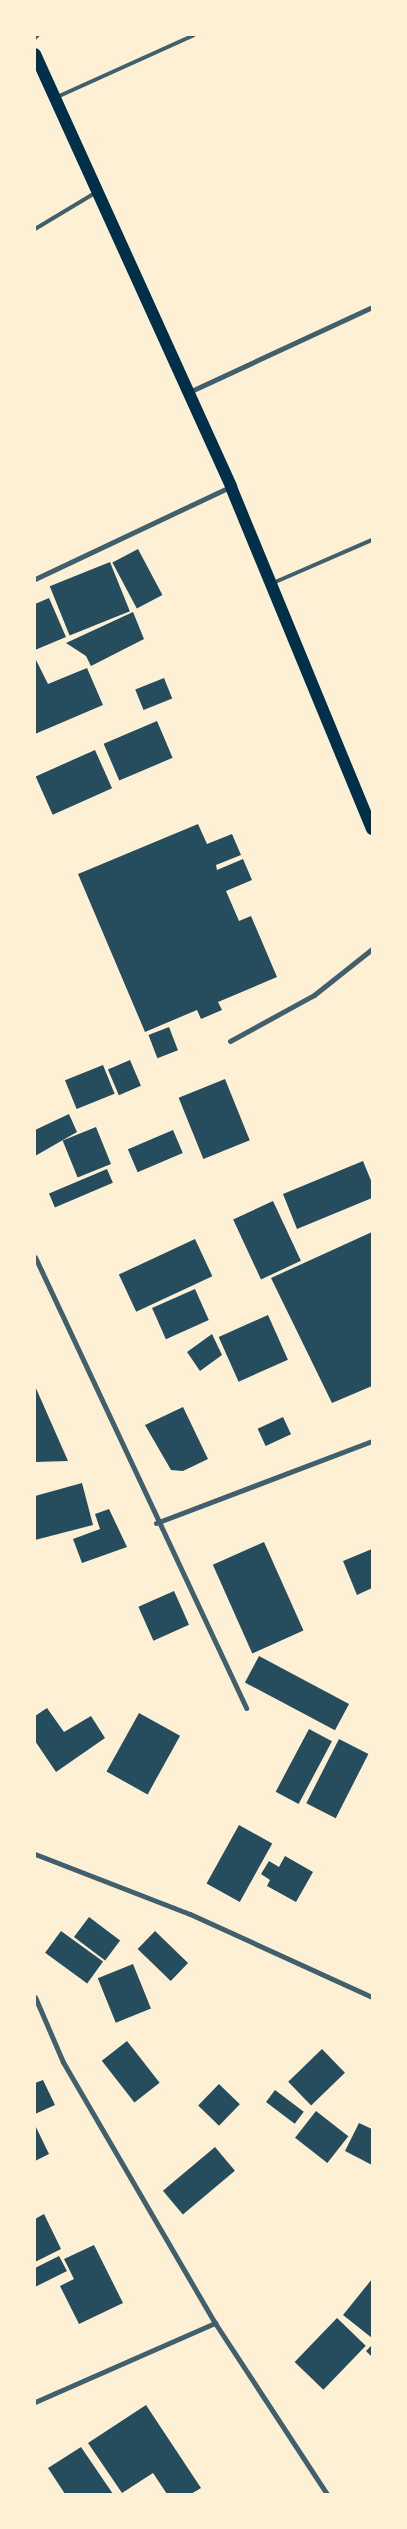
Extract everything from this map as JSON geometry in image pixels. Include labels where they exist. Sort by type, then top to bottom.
[{"type":"main road","points":[[35,54],[231,487],[268,584],[372,829]]},
{"type":"street","points":[[188,392],[372,307]]},
{"type":"street","points":[[35,579],[231,487]]},
{"type":"street","points":[[230,1041],[314,995],[372,949]]},
{"type":"street","points":[[35,1257],[156,1524],[246,1708]]},
{"type":"street","points":[[156,1524],[372,1441]]},
{"type":"street","points":[[35,1854],[190,1914],[372,1997]]},
{"type":"street","points":[[35,1998],[62,2062],[215,2323],[327,2494]]},
{"type":"street","points":[[35,2402],[215,2323]]},
{"type":"lane","points":[[35,38],[38,35]]},
{"type":"lane","points":[[55,98],[194,35]]},
{"type":"lane","points":[[35,229],[96,192]]},
{"type":"lane","points":[[268,584],[372,540]]},
{"type":"building","points":[[138,549],[162,595],[137,609],[112,563]]},
{"type":"building","points":[[110,562],[130,611],[70,635],[50,586]]},
{"type":"building","points":[[49,598],[66,637],[35,650],[35,604]]},
{"type":"building","points":[[133,612],[144,639],[91,666],[86,656],[66,643]]},
{"type":"building","points":[[35,658],[48,684],[87,668],[103,705],[35,734]]},
{"type":"building","points":[[164,678],[172,698],[143,710],[135,690]]},
{"type":"building","points":[[157,721],[173,758],[119,780],[104,744]]},
{"type":"building","points":[[95,750],[112,788],[53,815],[36,776]]},
{"type":"building","points":[[198,824],[207,844],[232,834],[241,855],[216,865],[217,870],[243,859],[252,880],[226,891],[239,921],[251,916],[277,977],[218,1002],[222,1010],[201,1019],[197,1010],[145,1032],[78,874]]},
{"type":"building","points":[[169,1027],[178,1050],[157,1058],[148,1035]]},
{"type":"building","points":[[130,1060],[141,1086],[119,1095],[108,1069]]},
{"type":"building","points":[[103,1065],[115,1094],[77,1109],[65,1080]]},
{"type":"building","points":[[225,1079],[250,1140],[203,1159],[179,1098]]},
{"type":"building","points":[[69,1114],[77,1132],[35,1156],[35,1130]]},
{"type":"building","points":[[96,1127],[111,1164],[78,1178],[63,1140]]},
{"type":"building","points":[[173,1130],[183,1153],[138,1172],[128,1149]]},
{"type":"building","points":[[363,1161],[372,1183],[372,1198],[297,1229],[283,1194]]},
{"type":"building","points":[[107,1169],[113,1183],[55,1207],[49,1194]]},
{"type":"building","points":[[273,1201],[301,1261],[261,1279],[233,1220]]},
{"type":"building","points":[[372,1232],[372,1386],[332,1403],[271,1278]]},
{"type":"building","points":[[195,1239],[212,1276],[136,1312],[119,1274]]},
{"type":"building","points":[[195,1289],[209,1320],[166,1339],[152,1308]]},
{"type":"building","points":[[268,1315],[288,1360],[239,1382],[219,1337]]},
{"type":"building","points":[[212,1334],[222,1355],[200,1371],[187,1352]]},
{"type":"building","points":[[35,1386],[68,1461],[35,1462]]},
{"type":"building","points":[[183,1407],[208,1459],[183,1471],[171,1470],[145,1425]]},
{"type":"building","points":[[283,1417],[291,1434],[266,1446],[258,1429]]},
{"type":"building","points":[[82,1483],[93,1525],[35,1540],[35,1496]]},
{"type":"building","points":[[109,1509],[127,1547],[82,1563],[73,1539],[100,1529],[95,1514]]},
{"type":"building","points":[[264,1542],[303,1631],[252,1653],[213,1565]]},
{"type":"building","points":[[372,1549],[372,1588],[357,1595],[343,1561]]},
{"type":"building","points":[[174,1591],[189,1625],[153,1641],[138,1607]]},
{"type":"building","points":[[259,1656],[349,1704],[335,1730],[245,1682]]},
{"type":"building","points":[[47,1708],[64,1732],[91,1716],[105,1738],[56,1772],[35,1741],[35,1716]]},
{"type":"building","points":[[139,1713],[180,1736],[148,1794],[107,1772]]},
{"type":"building","points":[[309,1729],[332,1741],[299,1804],[276,1792]]},
{"type":"building","points":[[339,1739],[368,1754],[336,1818],[306,1803]]},
{"type":"building","points":[[239,1825],[272,1843],[240,1902],[207,1884]]},
{"type":"building","points":[[285,1856],[313,1872],[296,1902],[267,1886],[270,1880],[261,1874],[269,1861],[279,1867]]},
{"type":"building","points":[[89,1917],[120,1940],[105,1960],[74,1937]]},
{"type":"building","points":[[61,1931],[103,1962],[87,1983],[45,1953]]},
{"type":"building","points":[[155,1931],[188,1963],[171,1981],[138,1949]]},
{"type":"building","points":[[133,1964],[151,2009],[116,2023],[98,1978]]},
{"type":"building","points":[[127,2041],[160,2083],[134,2102],[102,2061]]},
{"type":"building","points":[[322,2049],[345,2073],[311,2105],[288,2082]]},
{"type":"building","points":[[43,2080],[55,2105],[35,2114],[35,2083]]},
{"type":"building","points":[[219,2084],[240,2104],[219,2126],[198,2106]]},
{"type":"building","points":[[275,2090],[304,2112],[295,2124],[266,2102]]},
{"type":"building","points":[[316,2111],[348,2136],[327,2163],[295,2138]]},
{"type":"building","points":[[359,2123],[372,2129],[372,2165],[345,2151]]},
{"type":"building","points":[[35,2125],[49,2154],[35,2161]]},
{"type":"building","points":[[215,2147],[235,2171],[183,2214],[163,2191]]},
{"type":"building","points":[[44,2214],[61,2249],[35,2262],[35,2219]]},
{"type":"building","points":[[94,2245],[123,2303],[79,2324],[60,2286],[74,2279],[64,2259]]},
{"type":"building","points":[[59,2256],[67,2271],[35,2287],[35,2268]]},
{"type":"building","points":[[372,2279],[372,2338],[343,2315]]},
{"type":"building","points":[[337,2318],[366,2346],[323,2390],[295,2362]]},
{"type":"building","points":[[372,2345],[372,2357],[366,2351]]},
{"type":"building","points":[[146,2405],[201,2488],[191,2494],[167,2494],[153,2473],[122,2493],[88,2443]]},
{"type":"building","points":[[81,2447],[113,2494],[65,2494],[48,2468]]}]
